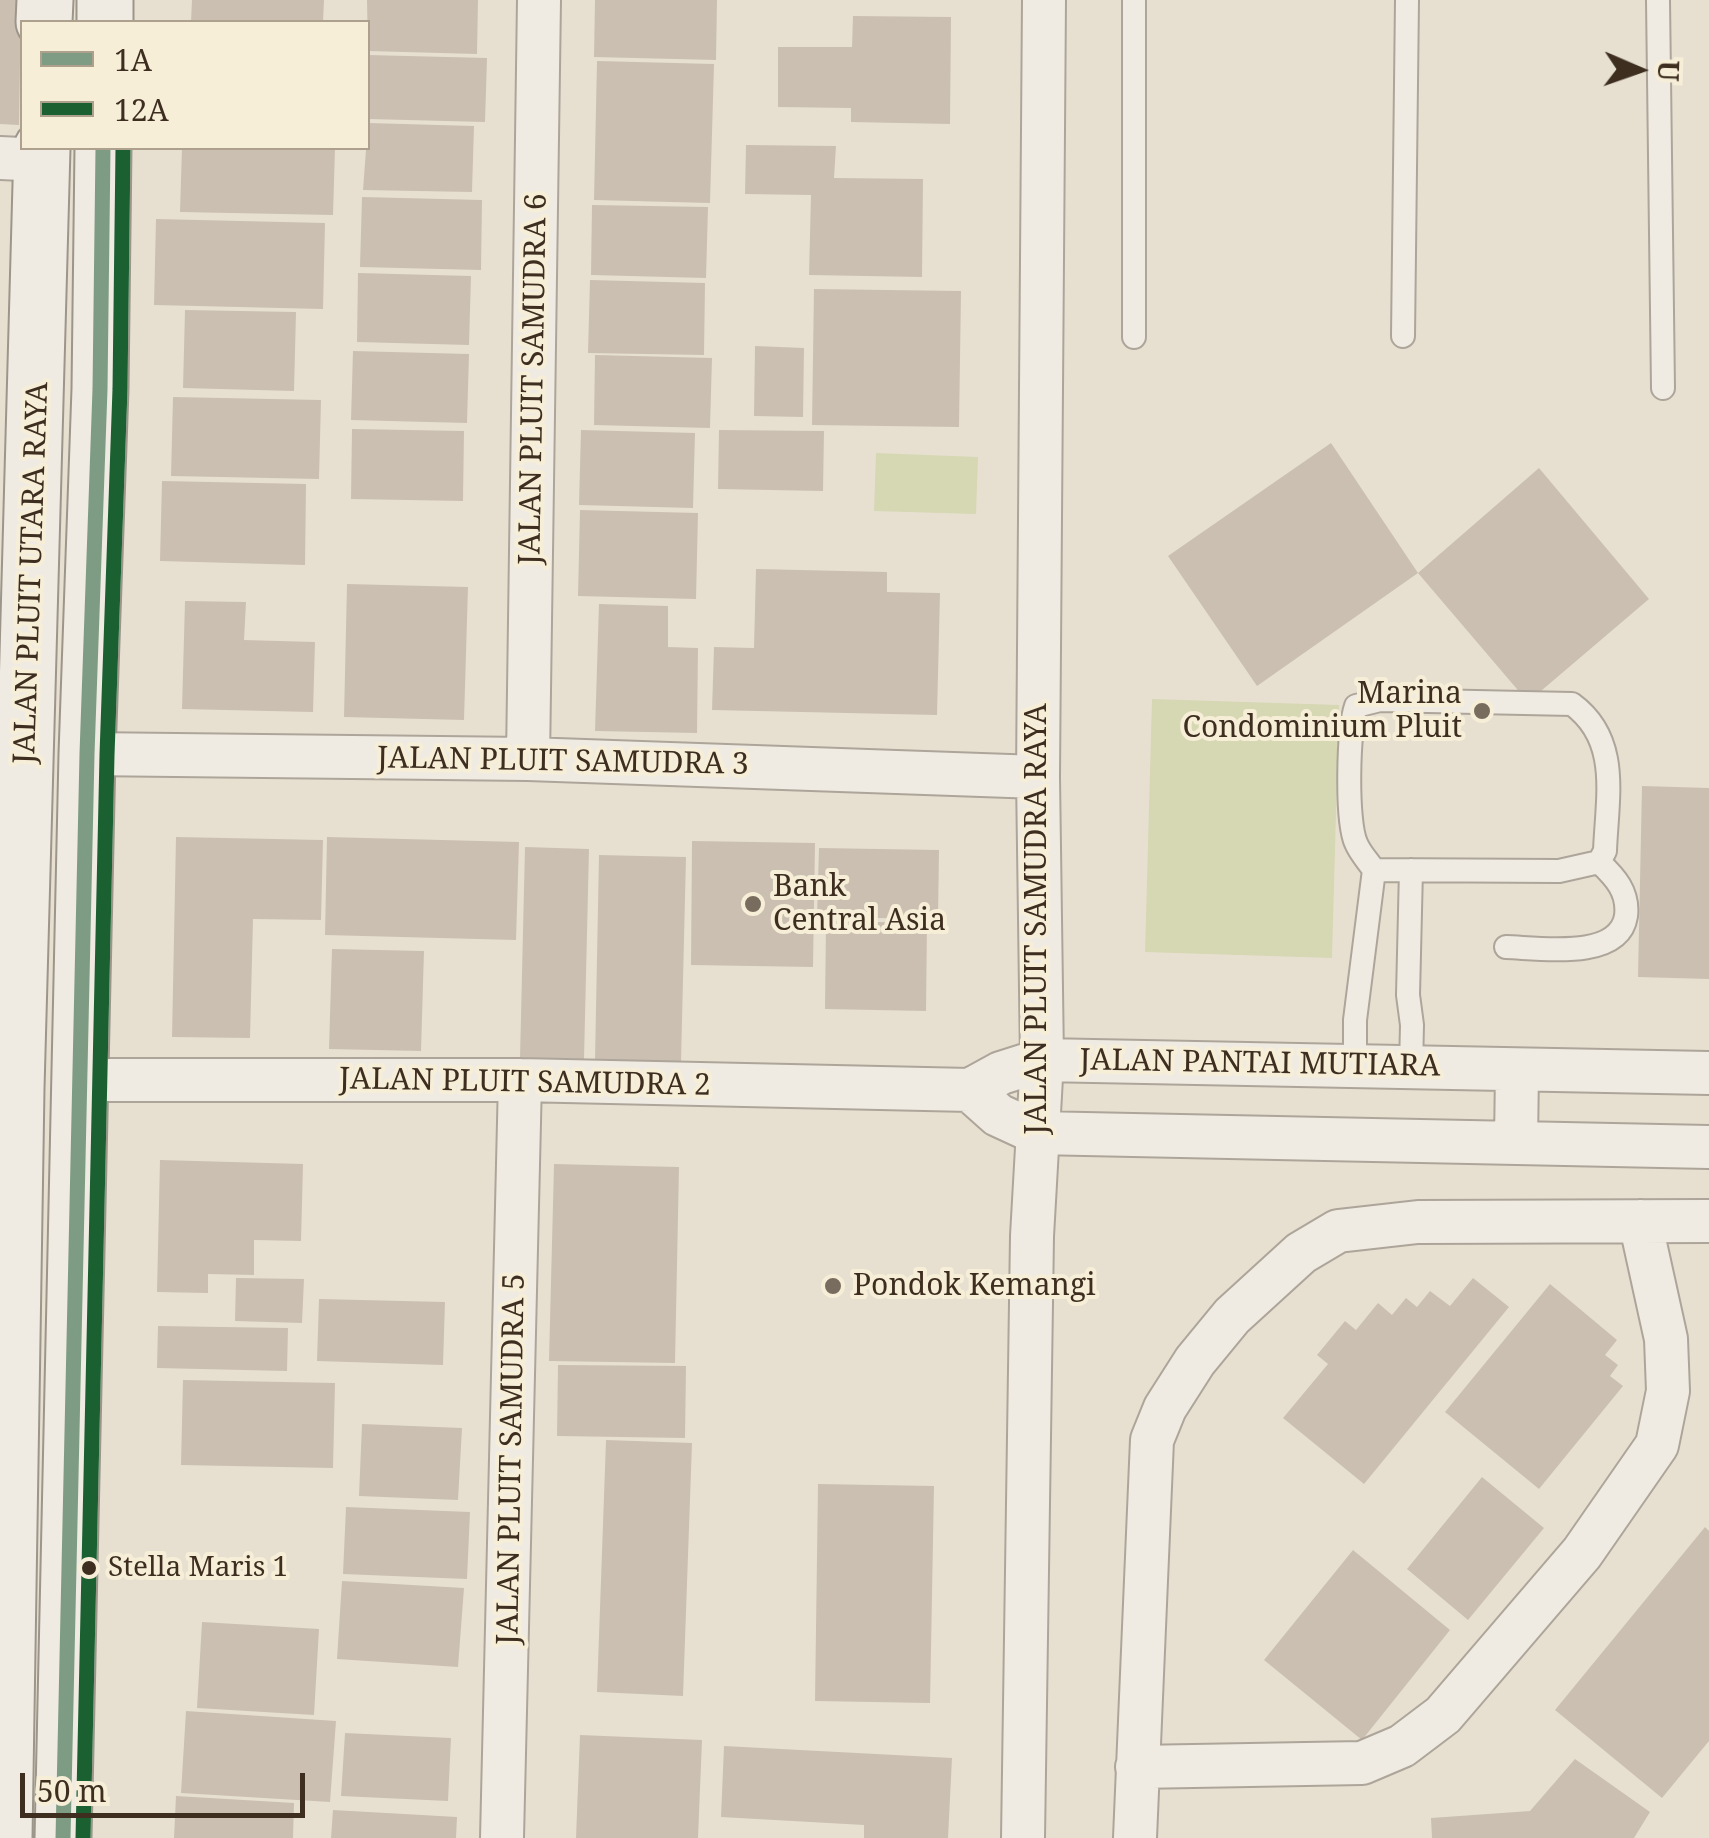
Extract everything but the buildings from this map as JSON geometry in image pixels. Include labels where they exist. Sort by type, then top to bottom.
[{"type":"street","name":"JALAN PLUIT SAMUDRA 6","points":[[528,759],[539,0]]},
{"type":"street","name":"JALAN PLUIT SAMUDRA RAYA","points":[[1022,1838],[1032,1236],[1042,1060],[1038,777],[1044,0]]},
{"type":"street","name":"JALAN PLUIT UTARA RAYA","points":[[62,1838],[103,150]]},
{"type":"street","name":"JALAN PLUIT UTARA RAYA","points":[[4,1838],[13,790],[38,386],[28,155]]},
{"type":"street","points":[[38,386],[100,388]]},
{"type":"street","name":"JALAN PLUIT SAMUDRA 3","points":[[87,754],[528,759],[1038,777]]},
{"type":"street","name":"JALAN PANTAI MUTIARA","points":[[970,1090],[1001,1073],[1042,1060],[1709,1073]]},
{"type":"street","points":[[1516,1070],[1516,1143]]},
{"type":"street","name":"JALAN PLUIT SAMUDRA 2","points":[[79,1080],[520,1080],[970,1090]]},
{"type":"street","name":"JALAN PLUIT SAMUDRA 5","points":[[502,1838],[520,1080]]},
{"type":"street","points":[[970,1090],[998,1115],[1037,1132],[1709,1148]]},
{"type":"street","points":[[1136,1768],[1362,1763],[1402,1746],[1443,1715],[1582,1553],[1657,1445],[1668,1391],[1666,1339],[1640,1221]]},
{"type":"street","points":[[1135,1838],[1152,1440],[1195,1360],[1232,1316],[1300,1253],[1338,1231],[1418,1222],[1709,1221]]},
{"type":"lane","points":[[1134,0],[1134,337]]},
{"type":"lane","points":[[1403,336],[1407,0]]},
{"type":"lane","points":[[1658,0],[1663,388]]},
{"type":"lane","points":[[1355,1066],[1355,1020],[1374,870],[1354,840],[1349,740],[1356,706],[1380,700],[1572,704],[1590,717],[1604,742],[1608,767],[1606,851],[1599,862],[1559,871],[1374,870]]},
{"type":"lane","points":[[1506,947],[1576,949],[1606,943],[1620,933],[1626,918],[1625,896],[1617,880],[1599,862]]},
{"type":"lane","points":[[1411,1067],[1408,977],[1412,870]]},
{"type":"green space","points":[[876,453],[978,457],[976,514],[874,511]]},
{"type":"green space","points":[[1152,699],[1339,705],[1332,958],[1145,952]]},
{"type":"transit line","name":"1A","points":[[63,1838],[103,150]]},
{"type":"transit line","name":"12A","points":[[83,1838],[123,150]]},
{"type":"place","name":"Marina Condominium Pluit","points":[[1482,711]]},
{"type":"place","name":"Bank Central Asia","points":[[753,904]]},
{"type":"place","name":"Pondok Kemangi","points":[[833,1286]]},
{"type":"place","name":"Stella Maris 1","points":[[89,1568]]}]
